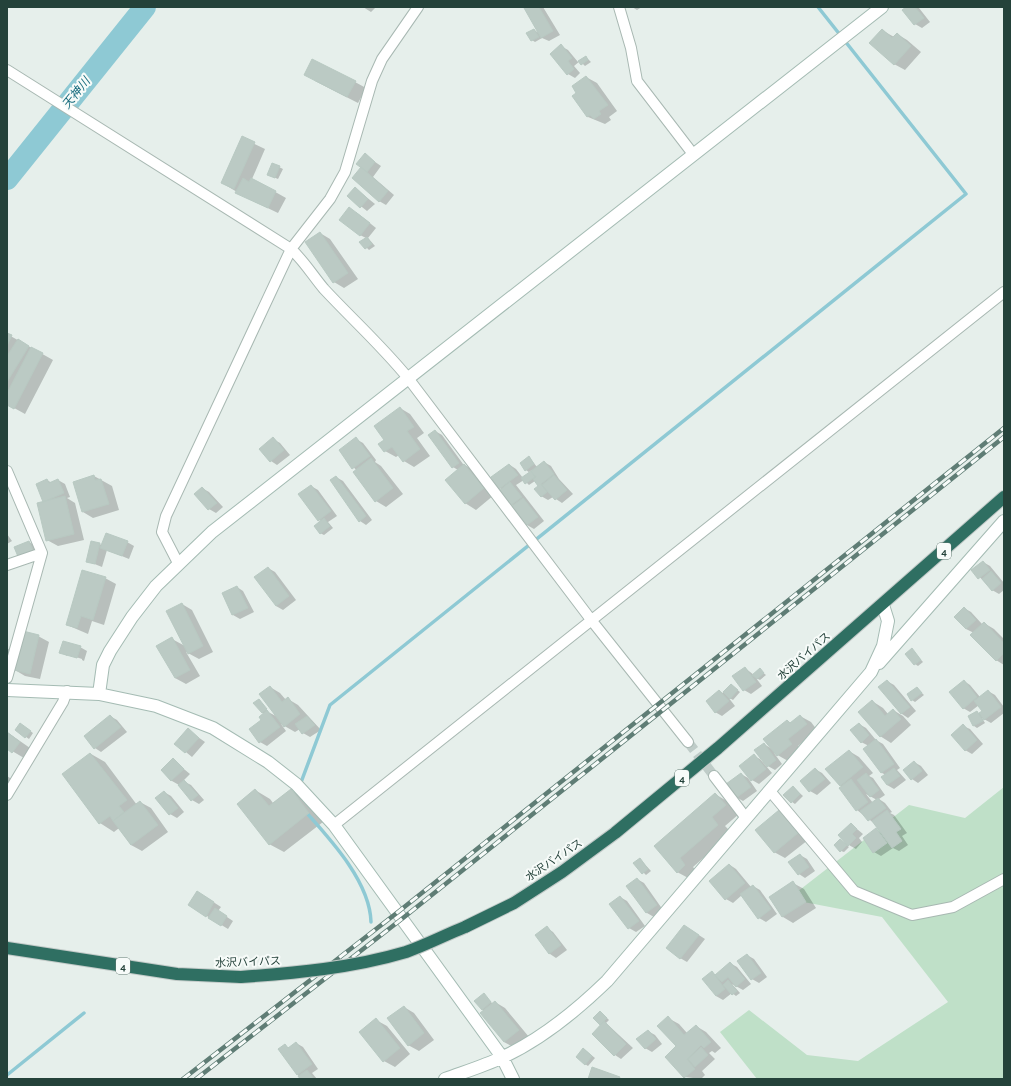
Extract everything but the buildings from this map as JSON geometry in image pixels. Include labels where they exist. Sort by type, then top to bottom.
[{"type":"highway","name":"水沢バイパス","points":[[7,948],[177,974],[241,977],[300,973],[356,964],[406,951],[465,927],[514,903],[562,872],[616,833],[718,748],[883,605],[1004,497]]},
{"type":"street","points":[[178,563],[162,532],[166,516],[291,249],[330,199],[345,172],[375,75],[382,59],[418,7]]},
{"type":"street","points":[[619,7],[629,42],[637,81],[693,154]]},
{"type":"street","points":[[99,694],[104,665],[110,651],[151,592],[178,563],[212,532],[882,7]]},
{"type":"street","points":[[7,70],[291,249],[300,257],[324,288],[391,357],[408,378],[592,620],[688,742]]},
{"type":"street","points":[[334,825],[1004,292]]},
{"type":"street","points":[[7,471],[42,554],[7,678]]},
{"type":"street","points":[[445,1079],[502,1058],[528,1044],[558,1024],[583,1004],[602,986],[871,672],[1004,521]]},
{"type":"street","points":[[7,565],[42,554]]},
{"type":"street","points":[[871,672],[883,646],[888,621],[883,605]]},
{"type":"street","points":[[7,690],[67,691],[99,694],[156,706],[213,728],[244,746],[285,775],[314,802],[334,825],[502,1058],[513,1079]]},
{"type":"street","points":[[7,795],[63,702],[67,691]]},
{"type":"street","points":[[714,776],[746,818]]},
{"type":"street","points":[[770,791],[854,890],[912,914],[953,907],[1004,879]]},
{"type":"green space","points":[[1004,787],[1004,1079],[757,1079],[720,1032],[749,1010],[807,1055],[858,1061],[948,1002],[882,917],[788,899],[909,805],[965,818]]},
{"type":"waterway","name":"天神川","points":[[7,179],[145,7]]},
{"type":"waterway","points":[[300,785],[330,705],[966,194],[818,7]]},
{"type":"waterway","points":[[305,811],[337,848],[357,877],[369,907],[371,922]]},
{"type":"waterway","points":[[7,1075],[84,1013]]},
{"type":"tunnel","points":[[688,742],[714,776]]},
{"type":"railway","points":[[183,1079],[398,912],[1004,428]]},
{"type":"railway","points":[[196,1079],[403,918],[1004,437]]}]
